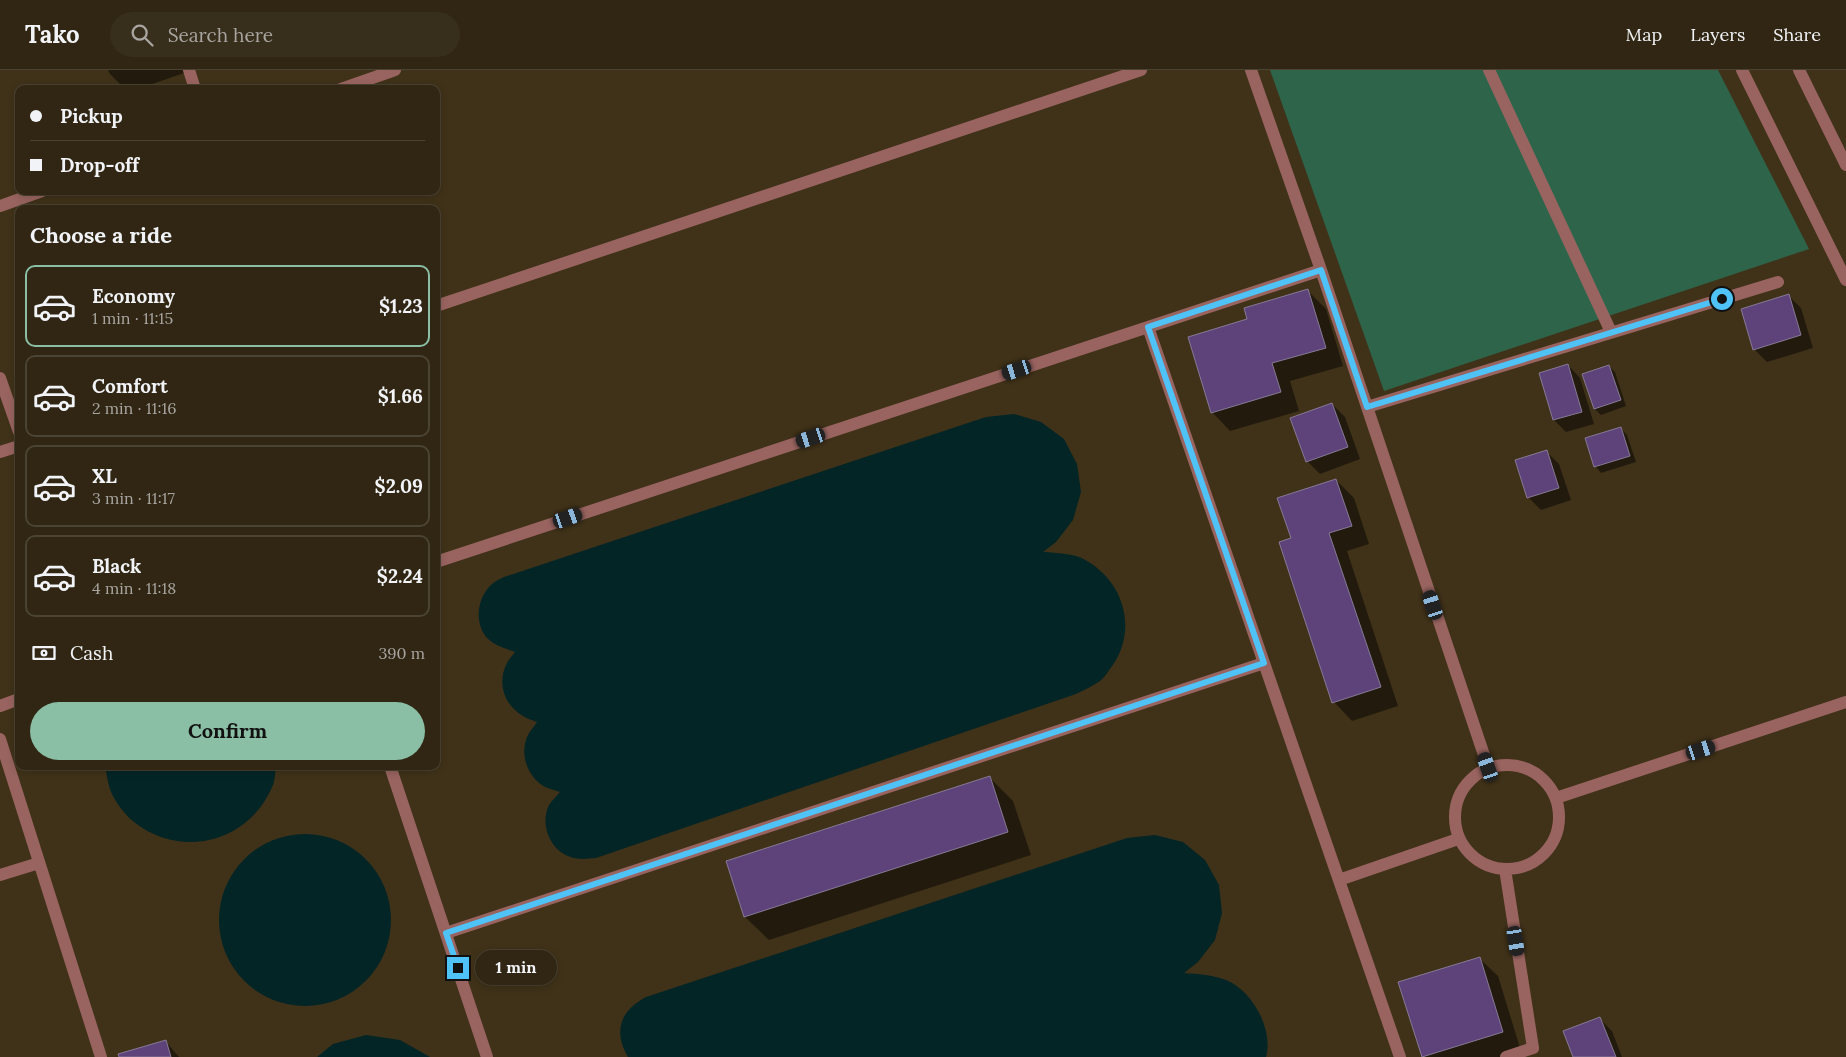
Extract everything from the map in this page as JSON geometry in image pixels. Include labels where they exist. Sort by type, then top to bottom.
[{"type":"street","points":[[189,70],[194,85]]},
{"type":"street","points":[[352,85],[395,70]]},
{"type":"street","points":[[440,305],[1141,70]]},
{"type":"street","points":[[1251,70],[1321,270],[1488,767]]},
{"type":"street","points":[[1489,70],[1611,332]]},
{"type":"street","points":[[1742,70],[1846,280]]},
{"type":"street","points":[[1799,70],[1846,165]]},
{"type":"street","points":[[0,206],[31,195]]},
{"type":"street","points":[[440,561],[1321,270]]},
{"type":"street","points":[[1367,407],[1778,282]]},
{"type":"street","points":[[1148,327],[1400,1057]]},
{"type":"street","points":[[0,378],[15,421]]},
{"type":"street","points":[[0,452],[15,447]]},
{"type":"street","points":[[446,933],[1264,663]]},
{"type":"street","points":[[0,706],[15,700]]},
{"type":"street","points":[[1556,798],[1846,702]]},
{"type":"street","points":[[0,740],[101,1057]]},
{"type":"street","points":[[1508,764],[1528,769],[1545,780],[1556,798],[1560,818],[1555,838],[1543,855],[1526,866],[1505,870],[1485,865],[1468,853],[1458,839],[1454,815],[1458,795],[1470,778],[1488,767],[1508,764]]},
{"type":"street","points":[[391,770],[487,1057]]},
{"type":"street","points":[[1339,880],[1458,839]]},
{"type":"street","points":[[0,875],[39,863]]},
{"type":"street","points":[[1505,870],[1533,1048],[1506,1057]]},
{"type":"green space","points":[[1270,70],[1718,70],[1809,249],[1384,391]]},
{"type":"water","points":[[1014,414],[1041,422],[1064,439],[1077,464],[1081,492],[1073,520],[1056,542],[1043,552],[1060,553],[1082,558],[1100,571],[1119,596],[1124,610],[1124,640],[1119,655],[1101,680],[1076,694],[596,858],[582,859],[571,857],[556,847],[551,841],[546,827],[546,812],[549,805],[560,792],[539,783],[533,777],[526,764],[525,742],[537,722],[517,712],[504,694],[503,672],[515,652],[490,641],[480,625],[480,604],[486,590],[491,585],[504,577],[986,417]]},
{"type":"water","points":[[106,770],[276,770],[273,785],[262,805],[248,820],[232,832],[213,839],[193,842],[173,840],[153,834],[131,820],[117,803],[109,785]]},
{"type":"water","points":[[297,834],[313,834],[338,840],[346,844],[360,853],[372,865],[385,887],[391,920],[385,953],[372,975],[360,987],[338,1000],[313,1006],[297,1006],[272,1000],[264,996],[250,987],[238,975],[225,953],[219,928],[219,912],[225,887],[229,879],[238,865],[250,853],[272,840]]},
{"type":"water","points":[[1155,835],[1183,842],[1205,860],[1219,885],[1222,913],[1215,940],[1198,962],[1184,973],[1221,978],[1236,985],[1244,992],[1259,1012],[1264,1023],[1268,1046],[1266,1057],[628,1057],[623,1048],[620,1030],[625,1015],[646,997],[1127,838]]},
{"type":"water","points":[[366,1035],[400,1040],[430,1057],[317,1057],[333,1044]]},
{"type":"building","points":[[1308,289],[1326,348],[1272,363],[1281,392],[1211,413],[1188,337],[1247,319],[1244,308]]},
{"type":"building","points":[[1789,294],[1801,335],[1753,350],[1741,309]]},
{"type":"building","points":[[1568,364],[1582,412],[1553,420],[1539,373]]},
{"type":"building","points":[[1609,365],[1621,400],[1594,409],[1582,374]]},
{"type":"building","points":[[1332,403],[1348,447],[1306,462],[1290,418]]},
{"type":"building","points":[[1621,427],[1630,456],[1594,467],[1585,438]]},
{"type":"building","points":[[1547,450],[1559,488],[1527,498],[1515,460]]},
{"type":"building","points":[[1336,479],[1352,526],[1329,533],[1381,687],[1332,703],[1279,542],[1291,538],[1277,498]]},
{"type":"building","points":[[990,776],[1008,832],[744,917],[726,861]]},
{"type":"building","points":[[1480,957],[1503,1032],[1422,1057],[1398,982]]},
{"type":"building","points":[[1600,1017],[1616,1057],[1573,1057],[1563,1031]]},
{"type":"building","points":[[166,1040],[171,1057],[119,1057],[118,1054]]},
{"type":"route","points":[[458,968],[446,933],[1264,663],[1148,327],[1321,270],[1367,407],[1722,299]]}]
